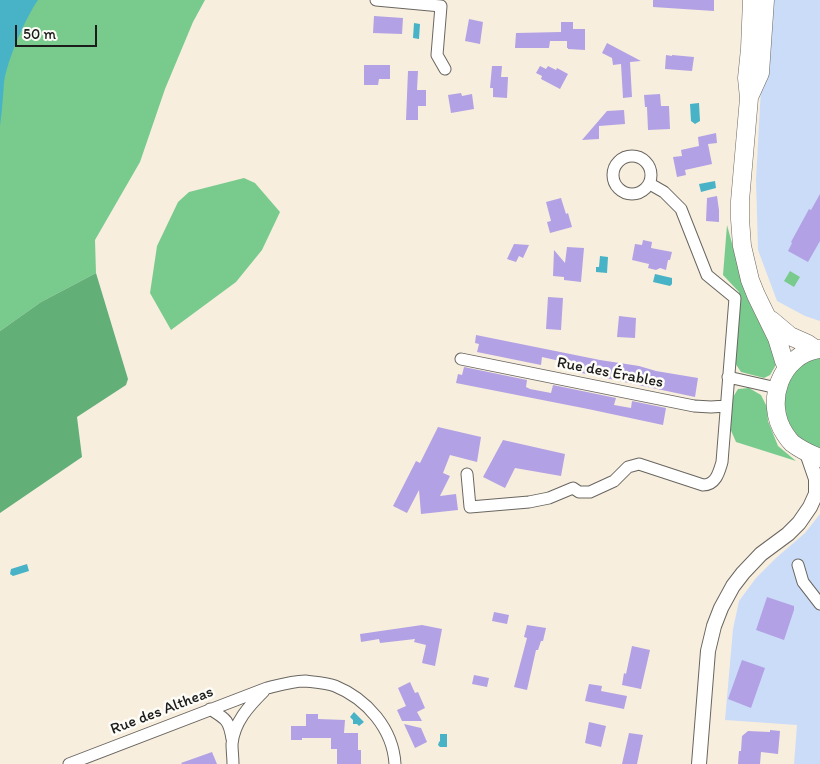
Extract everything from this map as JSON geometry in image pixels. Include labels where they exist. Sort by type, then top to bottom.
[{"type":"main road","points":[[752,0],[747,78],[749,98],[740,201],[742,246],[750,280],[777,338],[784,361],[788,367]]},
{"type":"main road","points":[[749,98],[760,73],[765,0]]},
{"type":"main road","points":[[767,317],[790,336],[817,349]]},
{"type":"main road","points":[[813,456],[791,442],[780,426],[775,408],[777,388],[781,377],[788,367],[800,356],[817,349]]},
{"type":"street","points":[[376,0],[441,6],[437,55],[445,69]]},
{"type":"street","points":[[468,474],[470,507],[529,502],[549,498],[573,488],[579,492],[590,492],[614,481],[628,468],[639,464],[703,485],[708,485],[716,478],[722,462],[735,298],[707,275],[681,210],[664,192],[650,184]]},
{"type":"street","name":"Rue des Érables","points":[[461,359],[701,407],[726,406]]},
{"type":"street","points":[[728,377],[777,388]]},
{"type":"street","points":[[699,764],[708,651],[714,626],[733,586],[743,573],[761,554],[800,523],[810,507],[818,490],[813,456]]},
{"type":"street","points":[[798,565],[803,582],[820,604]]},
{"type":"street","name":"Rue des Altheas","points":[[69,764],[267,688],[304,681],[334,685],[357,698],[374,712],[393,748],[395,764]]},
{"type":"street","points":[[232,743],[241,718],[252,703],[267,688]]},
{"type":"street","points":[[210,710],[226,720],[230,726],[233,764]]},
{"type":"shaded area","points":[[767,0],[820,0],[820,321],[805,316],[777,301],[758,250],[756,180]]},
{"type":"shaded area","points":[[820,514],[820,764],[794,764],[797,725],[725,720],[733,629],[739,601],[756,578],[805,533]]},
{"type":"green space","points":[[0,0],[205,0],[193,22],[165,89],[140,162],[95,240],[96,273],[41,302],[0,331]]},
{"type":"green space","points":[[244,178],[255,183],[280,212],[262,250],[236,282],[171,330],[150,293],[157,246],[178,202],[189,192]]},
{"type":"green space","points":[[727,225],[745,291],[756,316],[775,346],[777,363],[770,375],[764,378],[741,372],[735,363],[739,292],[723,275]]},
{"type":"green space","points":[[790,271],[800,277],[794,287],[784,281]]},
{"type":"green space","points":[[96,273],[128,379],[126,385],[77,417],[82,457],[0,513],[0,331],[41,302]]},
{"type":"green space","points":[[820,355],[820,451],[798,441],[782,416],[783,387],[800,363]]},
{"type":"green space","points":[[749,388],[761,395],[767,407],[768,421],[778,446],[796,461],[736,442],[729,426],[733,397],[738,389]]},
{"type":"water","points":[[0,0],[38,0],[22,29],[9,63],[4,83],[0,126]]},
{"type":"water","points":[[414,23],[420,24],[419,39],[413,38]]},
{"type":"water","points":[[699,103],[700,121],[695,124],[691,121],[690,104]]},
{"type":"water","points":[[715,181],[716,188],[701,192],[699,184]]},
{"type":"water","points":[[600,256],[608,257],[607,273],[596,272],[596,267],[599,267]]},
{"type":"water","points":[[655,274],[672,278],[672,284],[670,286],[653,282]]},
{"type":"water","points":[[27,564],[29,571],[13,576],[10,574],[11,569]]},
{"type":"water","points":[[354,712],[364,722],[359,726],[353,724],[353,720],[350,717]]},
{"type":"water","points":[[440,734],[447,734],[447,747],[440,747],[438,745]]},
{"type":"building","points":[[653,0],[714,0],[714,11],[653,7]]},
{"type":"building","points":[[374,16],[403,18],[402,34],[373,33]]},
{"type":"building","points":[[469,19],[483,22],[480,44],[465,41]]},
{"type":"building","points":[[561,22],[573,22],[573,29],[585,29],[585,50],[568,49],[567,41],[550,41],[549,48],[515,48],[516,33],[561,32]]},
{"type":"building","points":[[607,43],[641,61],[630,62],[632,97],[623,98],[621,64],[613,65],[612,58],[602,53]]},
{"type":"building","points":[[666,55],[694,57],[692,71],[665,69]]},
{"type":"building","points":[[364,65],[390,65],[390,79],[379,79],[378,85],[364,85]]},
{"type":"building","points":[[492,66],[502,66],[501,77],[508,77],[507,98],[493,97],[493,88],[490,88]]},
{"type":"building","points":[[540,66],[546,69],[548,66],[556,70],[557,68],[568,74],[560,89],[541,79],[542,76],[536,73]]},
{"type":"building","points":[[408,71],[418,71],[417,90],[426,90],[426,106],[418,106],[418,120],[406,120]]},
{"type":"building","points":[[461,93],[462,96],[472,94],[474,109],[451,113],[448,95]]},
{"type":"building","points":[[660,94],[661,106],[669,106],[670,129],[648,130],[647,107],[645,107],[644,95]]},
{"type":"building","points":[[624,110],[625,124],[599,126],[599,139],[582,140],[607,111]]},
{"type":"building","points":[[716,133],[717,143],[708,144],[712,164],[685,170],[686,175],[677,177],[673,157],[682,156],[681,150],[699,146],[698,137]]},
{"type":"building","points":[[820,194],[820,241],[808,262],[788,251],[809,209],[811,210]]},
{"type":"building","points":[[717,196],[719,222],[706,221],[707,198]]},
{"type":"building","points":[[561,198],[572,227],[550,233],[547,222],[551,221],[546,202]]},
{"type":"building","points":[[643,240],[652,242],[651,248],[672,252],[666,270],[648,268],[649,264],[632,260],[635,244],[642,245]]},
{"type":"building","points":[[514,244],[529,245],[523,258],[519,256],[516,262],[507,259]]},
{"type":"building","points":[[567,247],[584,248],[581,282],[564,280],[564,277],[553,276],[554,250],[565,263]]},
{"type":"building","points":[[548,297],[563,298],[561,330],[546,329]]},
{"type":"building","points":[[619,316],[636,318],[635,338],[617,337]]},
{"type":"building","points":[[476,335],[698,378],[695,397],[558,368],[560,361],[542,357],[541,365],[477,352],[479,344],[475,343]]},
{"type":"building","points":[[464,367],[527,380],[526,387],[530,389],[551,393],[553,385],[616,398],[614,405],[631,408],[632,401],[666,408],[663,425],[456,383],[458,374],[462,375]]},
{"type":"building","points":[[438,427],[481,437],[477,462],[450,455],[443,473],[450,476],[440,496],[456,494],[458,510],[421,514],[419,490],[407,513],[393,506],[416,461],[420,463]]},
{"type":"building","points":[[503,440],[565,454],[561,476],[515,468],[505,488],[483,477]]},
{"type":"building","points":[[767,597],[794,606],[784,640],[756,630]]},
{"type":"building","points":[[494,612],[509,615],[507,624],[492,621]]},
{"type":"building","points":[[422,625],[442,629],[435,666],[422,663],[426,645],[414,642],[415,639],[380,643],[379,639],[361,642],[360,634]]},
{"type":"building","points":[[527,625],[546,628],[543,641],[541,641],[538,650],[536,650],[527,690],[514,687],[527,638],[524,637]]},
{"type":"building","points":[[632,646],[650,650],[641,689],[622,685]]},
{"type":"building","points":[[742,660],[765,668],[751,708],[728,699]]},
{"type":"building","points":[[474,675],[489,678],[487,687],[472,684]]},
{"type":"building","points":[[410,682],[415,693],[418,692],[425,708],[417,712],[422,721],[402,721],[397,710],[406,706],[398,688]]},
{"type":"building","points":[[589,684],[602,686],[601,691],[627,696],[624,709],[585,701]]},
{"type":"building","points":[[306,714],[318,714],[318,719],[345,720],[344,733],[358,733],[358,750],[361,750],[361,764],[337,764],[337,749],[331,749],[331,738],[291,740],[291,726],[306,726]]},
{"type":"building","points":[[589,722],[606,726],[601,747],[585,743]]},
{"type":"building","points":[[404,724],[421,728],[427,742],[415,748]]},
{"type":"building","points":[[770,730],[780,731],[778,754],[761,752],[760,764],[738,764],[742,736],[748,731],[770,732]]},
{"type":"building","points":[[629,733],[643,735],[637,764],[622,764]]},
{"type":"building","points":[[212,752],[217,764],[181,763]]}]
